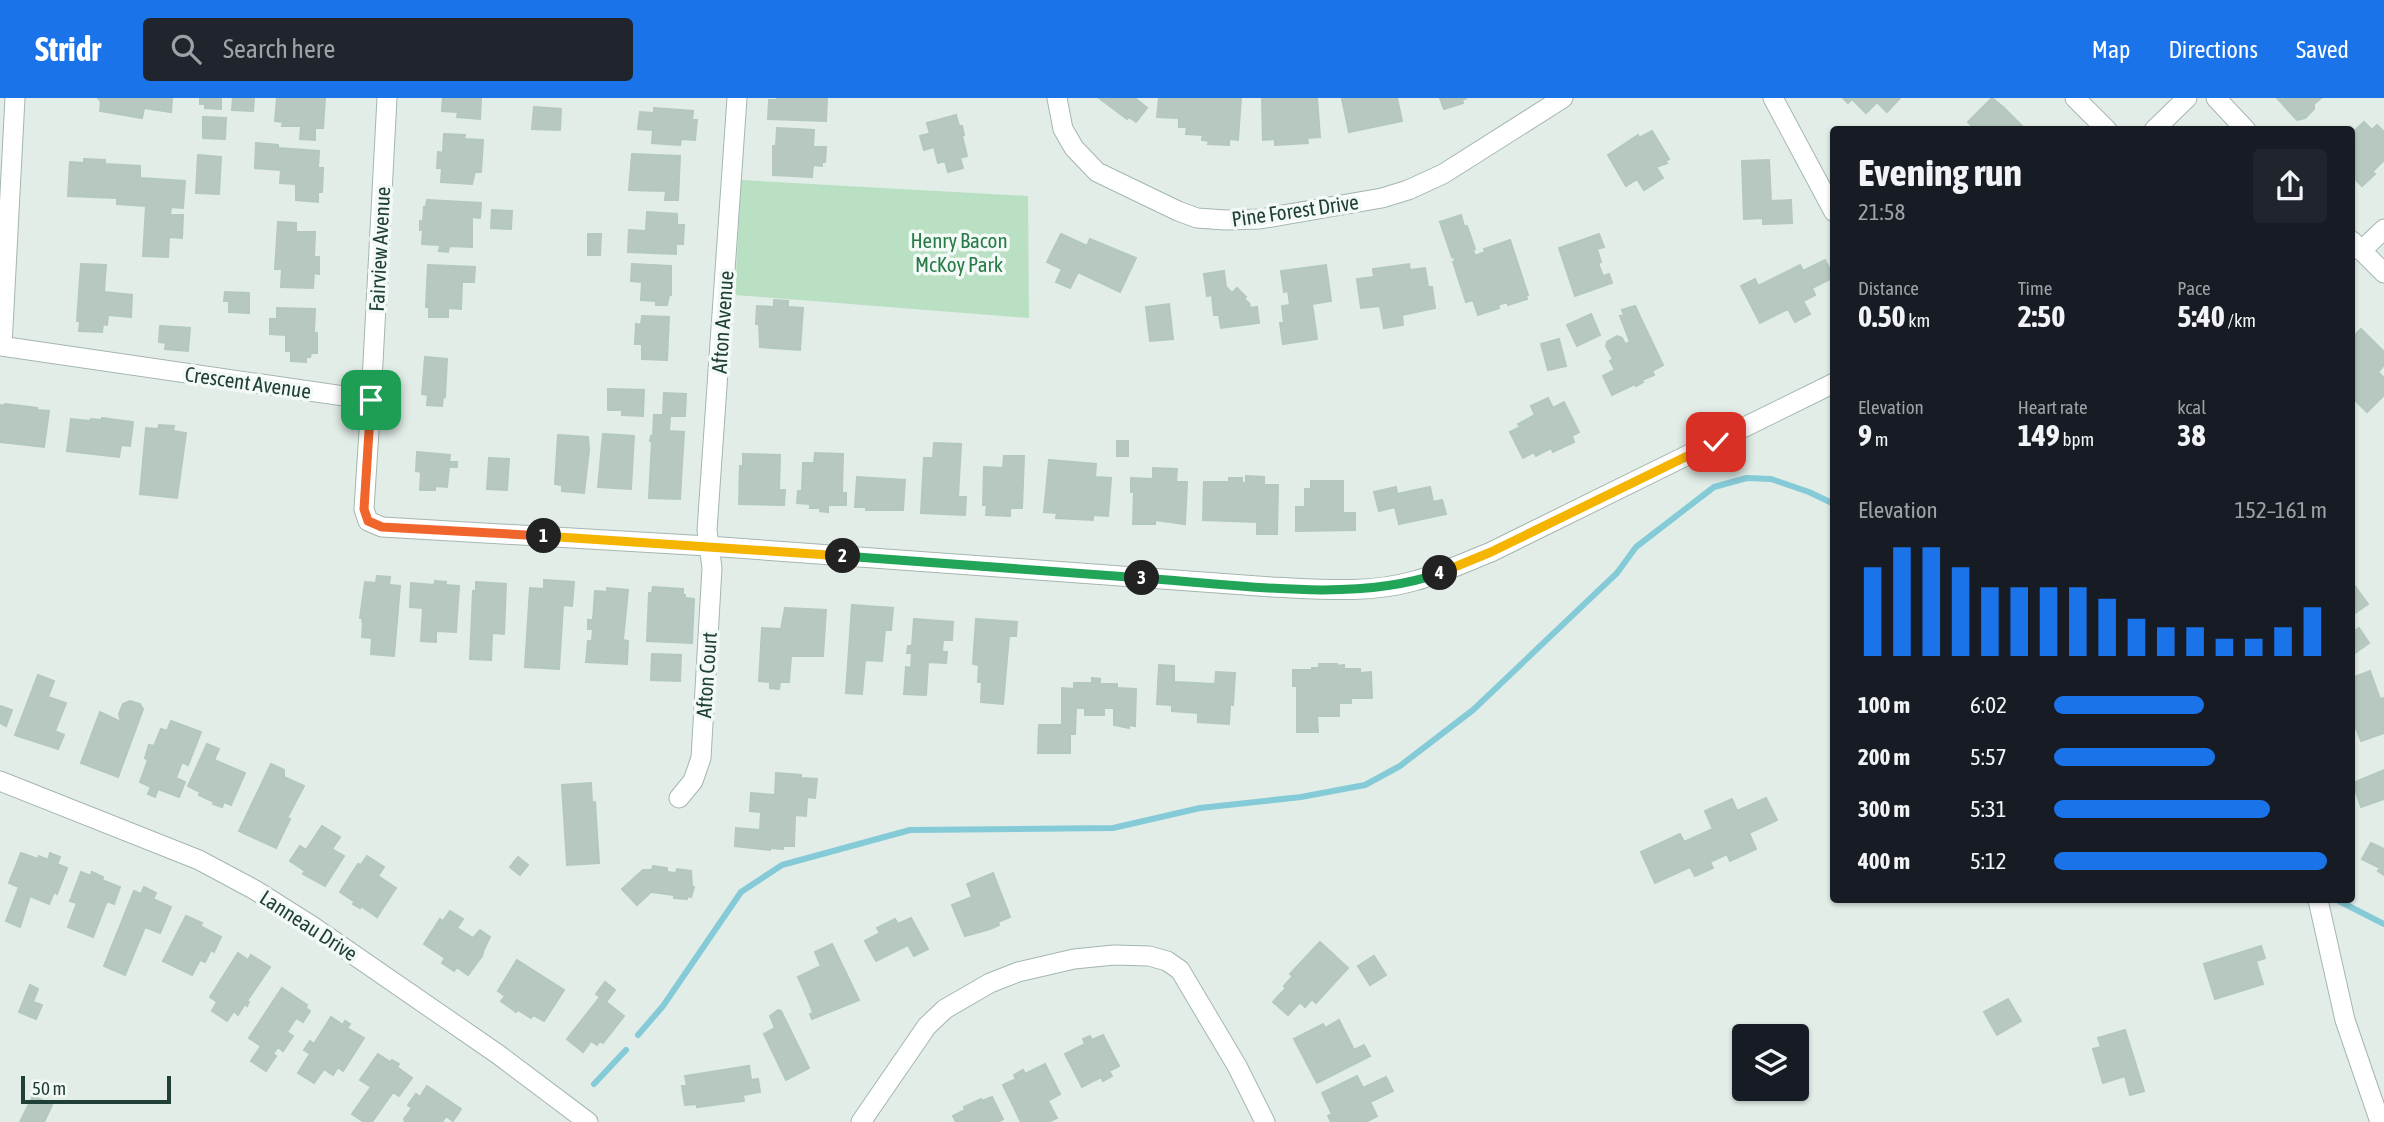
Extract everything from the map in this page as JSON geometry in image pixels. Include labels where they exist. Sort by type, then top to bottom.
[{"type":"street","points":[[1,346],[15,98]]},
{"type":"street","name":"Fairview Avenue","points":[[371,400],[387,98]]},
{"type":"street","name":"Afton Avenue","points":[[708,546],[706,530],[737,98]]},
{"type":"street","name":"Pine Forest Drive","points":[[1057,98],[1063,129],[1074,148],[1097,172],[1178,211],[1197,218],[1225,220],[1259,219],[1382,198],[1408,190],[1443,174],[1563,98]]},
{"type":"street","points":[[1773,98],[1830,205]]},
{"type":"street","points":[[2075,98],[2103,126]]},
{"type":"street","points":[[2158,126],[2187,98]]},
{"type":"street","points":[[2217,98],[2242,126]]},
{"type":"street","points":[[2384,229],[2357,246],[2384,273]]},
{"type":"street","name":"Crescent Avenue","points":[[1,346],[371,400]]},
{"type":"street","points":[[371,400],[364,509],[368,521],[382,527],[708,546],[1331,589],[1377,588],[1412,582],[1491,552],[1830,385]]},
{"type":"street","name":"Afton Court","points":[[679,798],[693,781],[701,758],[712,568],[708,546]]},
{"type":"street","name":"Lanneau Drive","points":[[0,781],[199,860],[255,890],[323,933],[499,1055],[588,1122]]},
{"type":"street","points":[[2319,903],[2345,1020],[2380,1122]]},
{"type":"street","points":[[860,1122],[926,1026],[945,1009],[967,995],[1018,972],[1114,955],[1149,956],[1167,961],[1180,970],[1237,1066],[1265,1122]]},
{"type":"green space","name":"Henry Bacon McKoy Park","points":[[741,180],[1028,196],[1029,318],[735,295]]},
{"type":"building","points":[[98,98],[172,98],[171,112],[144,108],[142,118],[100,111],[101,102]]},
{"type":"building","points":[[200,98],[221,98],[221,109],[205,108],[205,104],[200,104]]},
{"type":"building","points":[[233,98],[254,98],[253,111],[232,110]]},
{"type":"building","points":[[277,98],[325,98],[323,128],[315,128],[315,140],[300,139],[301,126],[282,126],[283,122],[275,121]]},
{"type":"building","points":[[443,98],[481,98],[480,119],[457,117],[458,112],[442,111]]},
{"type":"building","points":[[827,98],[826,121],[768,119],[769,100]]},
{"type":"building","points":[[1099,98],[1135,98],[1147,108],[1136,122],[1129,117],[1127,119]]},
{"type":"building","points":[[1159,98],[1241,98],[1238,140],[1229,139],[1229,145],[1208,144],[1209,141],[1202,140],[1203,135],[1186,134],[1187,127],[1179,127],[1179,118],[1157,117]]},
{"type":"building","points":[[1262,98],[1317,98],[1320,137],[1307,138],[1308,143],[1275,145],[1275,139],[1263,140]]},
{"type":"building","points":[[1397,98],[1402,121],[1349,132],[1342,99]]},
{"type":"building","points":[[1440,98],[1467,98],[1462,100],[1463,103],[1444,109]]},
{"type":"building","points":[[1843,98],[1900,98],[1887,112],[1877,102],[1866,113],[1852,99],[1848,103]]},
{"type":"building","points":[[1992,98],[2022,126],[1972,126],[1968,122]]},
{"type":"building","points":[[2277,98],[2321,98],[2305,118],[2297,120]]},
{"type":"building","points":[[534,107],[561,109],[560,130],[532,129]]},
{"type":"building","points":[[654,108],[693,111],[692,120],[697,120],[695,140],[681,139],[680,145],[652,143],[653,130],[638,129],[640,112],[654,113]]},
{"type":"building","points":[[956,115],[959,126],[962,126],[967,156],[960,158],[963,168],[948,172],[945,161],[938,163],[934,147],[924,150],[920,136],[928,134],[931,138],[927,123]]},
{"type":"building","points":[[203,117],[226,118],[225,139],[203,138]]},
{"type":"building","points":[[2364,122],[2372,130],[2377,125],[2384,132],[2384,160],[2372,172],[2375,174],[2362,186],[2355,179],[2355,130]]},
{"type":"building","points":[[777,128],[814,130],[813,147],[826,147],[825,162],[822,162],[822,166],[813,165],[812,177],[773,175],[773,146],[776,146]]},
{"type":"building","points":[[1652,131],[1669,159],[1665,161],[1667,163],[1656,167],[1663,178],[1644,190],[1637,179],[1626,186],[1608,155],[1638,135],[1639,138]]},
{"type":"building","points":[[444,134],[465,135],[464,139],[483,140],[481,172],[475,172],[472,184],[441,182],[442,168],[437,168],[438,152],[443,153]]},
{"type":"building","points":[[256,143],[278,145],[278,148],[319,151],[318,168],[323,168],[322,192],[318,192],[318,202],[296,200],[296,184],[280,183],[281,170],[255,168]]},
{"type":"building","points":[[632,154],[680,156],[678,200],[665,200],[666,191],[629,190]]},
{"type":"building","points":[[198,155],[221,157],[219,194],[196,193]]},
{"type":"building","points":[[84,159],[105,160],[105,164],[140,166],[140,178],[185,181],[183,208],[171,207],[170,215],[183,215],[182,238],[169,237],[168,257],[143,256],[146,206],[117,204],[117,198],[68,196],[70,162],[84,163]]},
{"type":"building","points":[[1769,160],[1771,201],[1791,200],[1792,223],[1763,224],[1763,218],[1744,219],[1742,161]]},
{"type":"building","points":[[427,200],[481,203],[480,218],[472,217],[472,247],[449,246],[448,252],[439,251],[440,245],[422,244],[423,230],[420,230],[420,221],[423,221]]},
{"type":"building","points":[[492,210],[512,211],[511,229],[491,228]]},
{"type":"building","points":[[647,212],[677,214],[677,225],[684,225],[683,244],[676,244],[676,254],[628,252],[629,230],[646,231]]},
{"type":"building","points":[[1461,215],[1475,249],[1475,256],[1485,252],[1484,249],[1510,240],[1527,299],[1508,305],[1507,302],[1498,305],[1499,308],[1478,315],[1473,300],[1466,302],[1453,262],[1454,256],[1452,257],[1440,222]]},
{"type":"building","points":[[278,222],[296,223],[296,232],[315,232],[314,257],[319,257],[319,274],[314,273],[313,288],[281,287],[282,269],[275,269]]},
{"type":"building","points":[[588,234],[601,234],[600,255],[588,255]]},
{"type":"building","points":[[1061,234],[1087,246],[1090,239],[1136,258],[1120,292],[1078,272],[1070,288],[1056,282],[1062,269],[1047,262]]},
{"type":"building","points":[[1599,234],[1604,247],[1597,249],[1601,262],[1598,263],[1603,276],[1609,274],[1612,283],[1575,296],[1559,248]]},
{"type":"building","points":[[1825,260],[1830,269],[1830,279],[1812,288],[1815,295],[1803,301],[1810,314],[1795,322],[1788,309],[1760,323],[1741,286],[1755,279],[1758,286],[1800,265],[1803,271]]},
{"type":"building","points":[[81,264],[106,265],[104,292],[132,295],[131,317],[108,315],[107,325],[103,324],[102,332],[79,331],[80,321],[77,321]]},
{"type":"building","points":[[632,264],[671,266],[671,295],[667,305],[641,300],[642,282],[631,281]]},
{"type":"building","points":[[1409,264],[1410,270],[1425,268],[1428,287],[1432,287],[1435,308],[1402,315],[1403,325],[1384,328],[1380,306],[1361,308],[1357,279],[1374,277],[1373,269]]},
{"type":"building","points":[[428,265],[475,267],[474,282],[462,282],[461,309],[448,308],[448,317],[429,317],[429,307],[426,307]]},
{"type":"building","points":[[1326,265],[1331,301],[1312,304],[1317,339],[1283,344],[1280,323],[1284,323],[1282,306],[1290,305],[1288,291],[1284,292],[1281,271]]},
{"type":"building","points":[[1224,271],[1226,287],[1232,293],[1237,288],[1246,297],[1244,299],[1250,308],[1257,307],[1259,323],[1221,328],[1219,315],[1214,315],[1212,295],[1207,296],[1204,274]]},
{"type":"building","points":[[225,292],[249,293],[249,313],[229,312],[229,301],[224,301]]},
{"type":"building","points":[[774,300],[788,301],[788,307],[803,308],[800,350],[760,347],[759,324],[756,324],[757,306],[774,307]]},
{"type":"building","points":[[1169,304],[1173,339],[1150,341],[1146,307]]},
{"type":"building","points":[[1635,306],[1663,365],[1652,371],[1654,375],[1642,380],[1643,382],[1612,395],[1603,376],[1615,370],[1610,361],[1613,359],[1606,346],[1607,342],[1617,336],[1622,338],[1625,344],[1630,342],[1620,316],[1624,315],[1622,310]]},
{"type":"building","points":[[277,308],[315,309],[317,353],[306,357],[306,362],[291,361],[291,351],[286,351],[286,335],[270,334],[270,319],[277,319]]},
{"type":"building","points":[[1591,314],[1600,335],[1577,346],[1567,325]]},
{"type":"building","points":[[642,316],[669,317],[667,360],[642,359],[642,344],[635,344],[636,324],[641,325]]},
{"type":"building","points":[[160,326],[190,328],[188,351],[165,349],[166,343],[159,342]]},
{"type":"building","points":[[2361,329],[2384,352],[2384,365],[2378,372],[2384,378],[2384,395],[2367,412],[2355,400],[2355,335]]},
{"type":"building","points":[[1559,339],[1566,366],[1548,370],[1541,344]]},
{"type":"building","points":[[425,357],[447,359],[442,406],[427,405],[428,395],[422,394]]},
{"type":"building","points":[[608,389],[644,390],[643,416],[622,415],[622,410],[608,410]]},
{"type":"building","points":[[664,393],[686,394],[685,416],[670,416],[669,431],[684,432],[680,499],[649,498],[650,441],[653,436],[654,415],[663,415]]},
{"type":"building","points":[[1548,398],[1553,408],[1564,402],[1579,432],[1572,436],[1574,442],[1553,452],[1551,448],[1536,456],[1534,452],[1523,458],[1510,432],[1520,427],[1518,424],[1535,415],[1531,406]]},
{"type":"building","points":[[0,405],[49,411],[44,447],[0,442]]},
{"type":"building","points":[[102,418],[133,422],[130,446],[121,445],[119,457],[67,451],[71,419],[90,421]]},
{"type":"building","points":[[159,425],[174,426],[173,431],[186,433],[177,498],[140,494],[146,428],[158,429]]},
{"type":"building","points":[[603,434],[634,436],[631,489],[598,487]]},
{"type":"building","points":[[558,435],[588,437],[584,493],[562,491],[562,485],[555,484]]},
{"type":"building","points":[[1117,441],[1128,441],[1128,456],[1117,456]]},
{"type":"building","points":[[934,443],[961,444],[958,497],[966,497],[965,515],[921,513],[924,458],[933,458]]},
{"type":"building","points":[[417,452],[450,455],[449,462],[457,462],[457,467],[449,467],[447,487],[435,486],[435,490],[420,490],[421,472],[416,471]]},
{"type":"building","points":[[815,453],[843,454],[842,493],[846,493],[846,505],[828,505],[828,512],[820,511],[820,508],[810,508],[810,504],[797,503],[798,491],[802,491],[803,463],[814,463]]},
{"type":"building","points":[[743,454],[780,455],[779,490],[785,490],[784,505],[739,504]]},
{"type":"building","points":[[1004,456],[1024,456],[1022,508],[1010,508],[1010,516],[986,515],[987,505],[983,505],[984,467],[1003,468]]},
{"type":"building","points":[[489,458],[509,459],[507,490],[487,489]]},
{"type":"building","points":[[1049,460],[1096,464],[1095,477],[1111,478],[1108,516],[1093,515],[1093,520],[1056,518],[1057,513],[1044,512]]},
{"type":"building","points":[[1153,468],[1177,469],[1176,482],[1187,482],[1185,524],[1155,520],[1155,524],[1133,524],[1134,492],[1131,492],[1131,478],[1153,479]]},
{"type":"building","points":[[1246,476],[1264,477],[1264,485],[1278,485],[1277,534],[1257,534],[1257,522],[1203,520],[1204,482],[1229,482],[1229,478],[1242,478],[1242,483],[1246,483]]},
{"type":"building","points":[[857,477],[905,480],[903,510],[866,510],[866,507],[855,507]]},
{"type":"building","points":[[1311,481],[1343,481],[1343,513],[1355,513],[1355,530],[1296,531],[1296,507],[1305,507],[1305,489],[1311,489]]},
{"type":"building","points":[[1396,487],[1397,494],[1430,487],[1433,502],[1442,500],[1446,514],[1399,524],[1395,507],[1379,511],[1374,492]]},
{"type":"building","points":[[377,576],[390,577],[389,585],[400,586],[394,656],[371,654],[372,638],[362,637],[363,624],[360,618],[365,582],[376,583]]},
{"type":"building","points":[[544,580],[574,582],[572,606],[563,605],[559,669],[525,667],[530,588],[544,589]]},
{"type":"building","points":[[435,581],[459,586],[456,632],[436,631],[436,642],[421,641],[423,608],[410,607],[411,583],[434,585]]},
{"type":"building","points":[[476,582],[506,584],[504,634],[492,633],[491,660],[470,659],[473,591],[476,591]]},
{"type":"building","points":[[2355,586],[2368,604],[2355,613]]},
{"type":"building","points":[[653,587],[683,589],[685,598],[694,599],[692,643],[647,641],[649,593],[652,593]]},
{"type":"building","points":[[607,588],[628,590],[623,640],[628,641],[627,664],[586,662],[588,641],[592,641],[593,629],[588,629],[588,620],[593,620],[595,591],[607,592]]},
{"type":"building","points":[[852,605],[893,608],[891,630],[885,630],[882,661],[865,660],[862,694],[846,693]]},
{"type":"building","points":[[785,608],[826,610],[823,656],[791,656],[789,682],[780,682],[779,689],[770,688],[770,682],[759,681],[762,628],[781,629]]},
{"type":"building","points":[[914,619],[953,622],[952,640],[943,640],[942,652],[947,652],[946,663],[928,662],[926,695],[904,694],[906,667],[911,668],[912,653],[907,653],[908,646],[912,646]]},
{"type":"building","points":[[976,619],[1017,622],[1016,636],[1009,636],[1003,704],[981,702],[979,665],[973,664]]},
{"type":"building","points":[[2359,628],[2369,643],[2355,653],[2355,631]]},
{"type":"building","points":[[652,654],[681,655],[680,681],[651,680]]},
{"type":"building","points":[[1319,664],[1344,665],[1344,669],[1360,669],[1360,673],[1371,672],[1372,698],[1351,698],[1351,703],[1339,703],[1339,716],[1317,716],[1318,732],[1297,732],[1297,686],[1293,686],[1293,670],[1312,670],[1319,668]]},
{"type":"building","points":[[1159,665],[1174,666],[1174,682],[1215,684],[1216,672],[1235,673],[1229,724],[1198,722],[1198,713],[1172,711],[1172,705],[1157,704]]},
{"type":"building","points":[[2370,671],[2380,699],[2384,698],[2384,733],[2361,741],[2355,728],[2355,677]]},
{"type":"building","points":[[38,675],[54,681],[48,697],[66,703],[55,731],[64,735],[58,749],[15,735]]},
{"type":"building","points":[[1092,678],[1100,679],[1100,684],[1117,684],[1117,688],[1136,689],[1135,726],[1129,725],[1129,728],[1114,725],[1114,708],[1104,708],[1104,715],[1085,715],[1085,708],[1076,708],[1075,734],[1070,734],[1070,753],[1038,753],[1039,725],[1062,725],[1062,688],[1074,689],[1074,683],[1092,683]]},
{"type":"building","points":[[130,701],[140,704],[143,709],[118,777],[81,763],[100,712],[121,722],[119,714],[123,704]]},
{"type":"building","points":[[0,706],[12,710],[6,726],[0,723]]},
{"type":"building","points":[[171,721],[201,732],[188,765],[182,762],[176,778],[185,782],[179,797],[158,789],[155,797],[148,794],[151,787],[140,782],[148,760],[145,758],[149,745],[154,746],[161,729],[167,731]]},
{"type":"building","points":[[207,744],[219,749],[214,760],[245,773],[231,805],[224,802],[222,807],[213,804],[214,802],[188,786]]},
{"type":"building","points":[[271,764],[284,770],[284,777],[304,786],[287,818],[290,819],[276,848],[239,831]]},
{"type":"building","points":[[2384,770],[2384,799],[2361,807],[2355,782]]},
{"type":"building","points":[[776,773],[817,779],[815,798],[807,797],[806,816],[795,815],[794,846],[770,850],[735,846],[736,828],[760,830],[761,812],[750,811],[751,793],[775,795]]},
{"type":"building","points":[[591,783],[599,863],[567,865],[562,785]]},
{"type":"building","points":[[1766,798],[1777,820],[1749,833],[1756,849],[1730,861],[1727,854],[1710,862],[1713,868],[1695,876],[1690,867],[1655,883],[1641,852],[1680,834],[1684,842],[1713,829],[1705,811],[1732,799],[1737,811]]},
{"type":"building","points":[[322,826],[340,837],[332,849],[344,856],[325,886],[303,874],[305,871],[290,861],[300,846],[306,850]]},
{"type":"building","points":[[2371,843],[2384,849],[2384,875],[2378,871],[2380,868],[2362,859]]},
{"type":"building","points":[[21,853],[48,860],[50,853],[60,857],[57,864],[67,868],[57,894],[54,892],[49,904],[30,896],[20,927],[6,921],[19,887],[9,883]]},
{"type":"building","points":[[367,856],[384,867],[378,876],[396,888],[377,917],[353,904],[355,902],[340,892],[358,864],[361,865]]},
{"type":"building","points":[[518,857],[528,865],[520,875],[510,867]]},
{"type":"building","points":[[653,866],[667,868],[667,872],[676,873],[677,869],[691,871],[694,887],[691,897],[674,898],[674,895],[651,892],[637,905],[622,889],[643,870],[652,870]]},
{"type":"building","points":[[81,872],[91,876],[92,872],[103,877],[102,880],[120,887],[114,904],[107,901],[93,937],[68,927],[77,903],[70,901]]},
{"type":"building","points":[[993,873],[1010,917],[990,929],[965,936],[952,905],[972,897],[967,884]]},
{"type":"building","points":[[144,887],[156,893],[153,899],[171,907],[160,933],[145,927],[125,975],[104,966],[134,891],[141,894]]},
{"type":"building","points":[[450,911],[463,919],[457,928],[473,938],[480,930],[490,937],[482,956],[468,975],[457,967],[454,971],[442,963],[445,958],[424,944],[440,919],[443,921]]},
{"type":"building","points":[[186,916],[202,923],[200,926],[221,937],[214,952],[211,950],[205,962],[200,960],[192,975],[163,961]]},
{"type":"building","points":[[911,918],[928,949],[914,956],[908,945],[876,961],[865,941],[880,933],[877,928],[895,919],[898,924]]},
{"type":"building","points":[[1320,942],[1348,968],[1316,1003],[1312,999],[1305,1007],[1300,1002],[1288,1015],[1273,1002],[1286,988],[1284,986],[1293,976],[1290,974]]},
{"type":"building","points":[[832,944],[859,1000],[812,1019],[810,1004],[798,977],[821,966],[815,952]]},
{"type":"building","points":[[2261,946],[2265,958],[2256,961],[2263,984],[2215,999],[2204,964]]},
{"type":"building","points":[[238,953],[248,960],[251,955],[270,967],[247,1001],[247,1006],[245,1004],[238,1015],[234,1011],[227,1021],[212,1011],[217,1002],[210,997]]},
{"type":"building","points":[[1374,956],[1386,975],[1370,985],[1358,966]]},
{"type":"building","points":[[517,960],[564,990],[544,1021],[533,1015],[531,1018],[518,1010],[516,1012],[501,1001],[505,996],[498,991]]},
{"type":"building","points":[[605,982],[615,990],[606,1002],[624,1016],[603,1043],[600,1041],[597,1045],[591,1041],[583,1052],[567,1039],[600,997],[596,994]]},
{"type":"building","points":[[30,985],[38,989],[33,1002],[42,1005],[36,1019],[19,1012]]},
{"type":"building","points":[[282,988],[307,1005],[306,1008],[310,1011],[303,1022],[296,1018],[287,1032],[293,1036],[283,1051],[278,1047],[273,1054],[276,1056],[266,1071],[251,1061],[261,1046],[249,1038]]},
{"type":"building","points":[[2008,999],[2021,1021],[1997,1035],[1984,1012]]},
{"type":"building","points":[[778,1010],[781,1011],[809,1068],[786,1080],[764,1034],[775,1028],[770,1016]]},
{"type":"building","points":[[331,1017],[343,1025],[345,1021],[350,1024],[347,1028],[364,1038],[343,1071],[338,1067],[333,1075],[324,1069],[314,1083],[298,1073],[310,1054],[304,1050],[310,1041],[314,1044]]},
{"type":"building","points":[[1339,1020],[1354,1050],[1364,1045],[1370,1056],[1317,1083],[1294,1039],[1323,1024],[1325,1028]]},
{"type":"building","points":[[2125,1030],[2144,1091],[2130,1095],[2125,1076],[2103,1083],[2093,1049],[2101,1047],[2098,1038]]},
{"type":"building","points":[[1103,1035],[1119,1066],[1109,1071],[1112,1076],[1103,1081],[1101,1077],[1082,1087],[1065,1054],[1085,1044],[1083,1039],[1090,1036],[1092,1040]]},
{"type":"building","points":[[378,1054],[399,1064],[397,1067],[412,1078],[399,1096],[393,1092],[372,1122],[364,1122],[352,1114],[371,1087],[360,1080]]},
{"type":"building","points":[[1045,1064],[1060,1094],[1048,1101],[1057,1118],[1048,1122],[1021,1122],[1003,1085],[1016,1079],[1014,1075],[1023,1070],[1025,1074]]},
{"type":"building","points":[[749,1066],[751,1080],[758,1079],[760,1092],[743,1095],[744,1101],[697,1107],[697,1104],[685,1105],[682,1086],[687,1086],[685,1076]]},
{"type":"building","points":[[1357,1076],[1363,1088],[1386,1077],[1393,1091],[1370,1102],[1377,1116],[1366,1122],[1331,1122],[1328,1116],[1332,1114],[1322,1093]]},
{"type":"building","points":[[427,1086],[461,1109],[453,1121],[446,1116],[442,1122],[405,1122],[404,1119],[412,1108],[408,1105],[416,1094],[420,1097]]},
{"type":"building","points":[[33,1096],[52,1105],[44,1122],[20,1122]]},
{"type":"building","points":[[992,1097],[1003,1119],[998,1122],[956,1122],[953,1116],[965,1110],[964,1107]]},
{"type":"waterway","points":[[638,1035],[663,1006],[741,892],[782,865],[910,830],[1113,828],[1200,808],[1301,797],[1365,785],[1400,766],[1473,710],[1617,573],[1636,547],[1714,487],[1747,478],[1771,479],[1830,502]]},
{"type":"waterway","points":[[2343,903],[2384,924]]},
{"type":"waterway","points":[[594,1084],[626,1050]]},
{"type":"route","points":[[371,400],[364,509],[368,521],[382,527],[708,546],[1331,589],[1377,588],[1438,574],[1491,552],[1716,442]]}]
